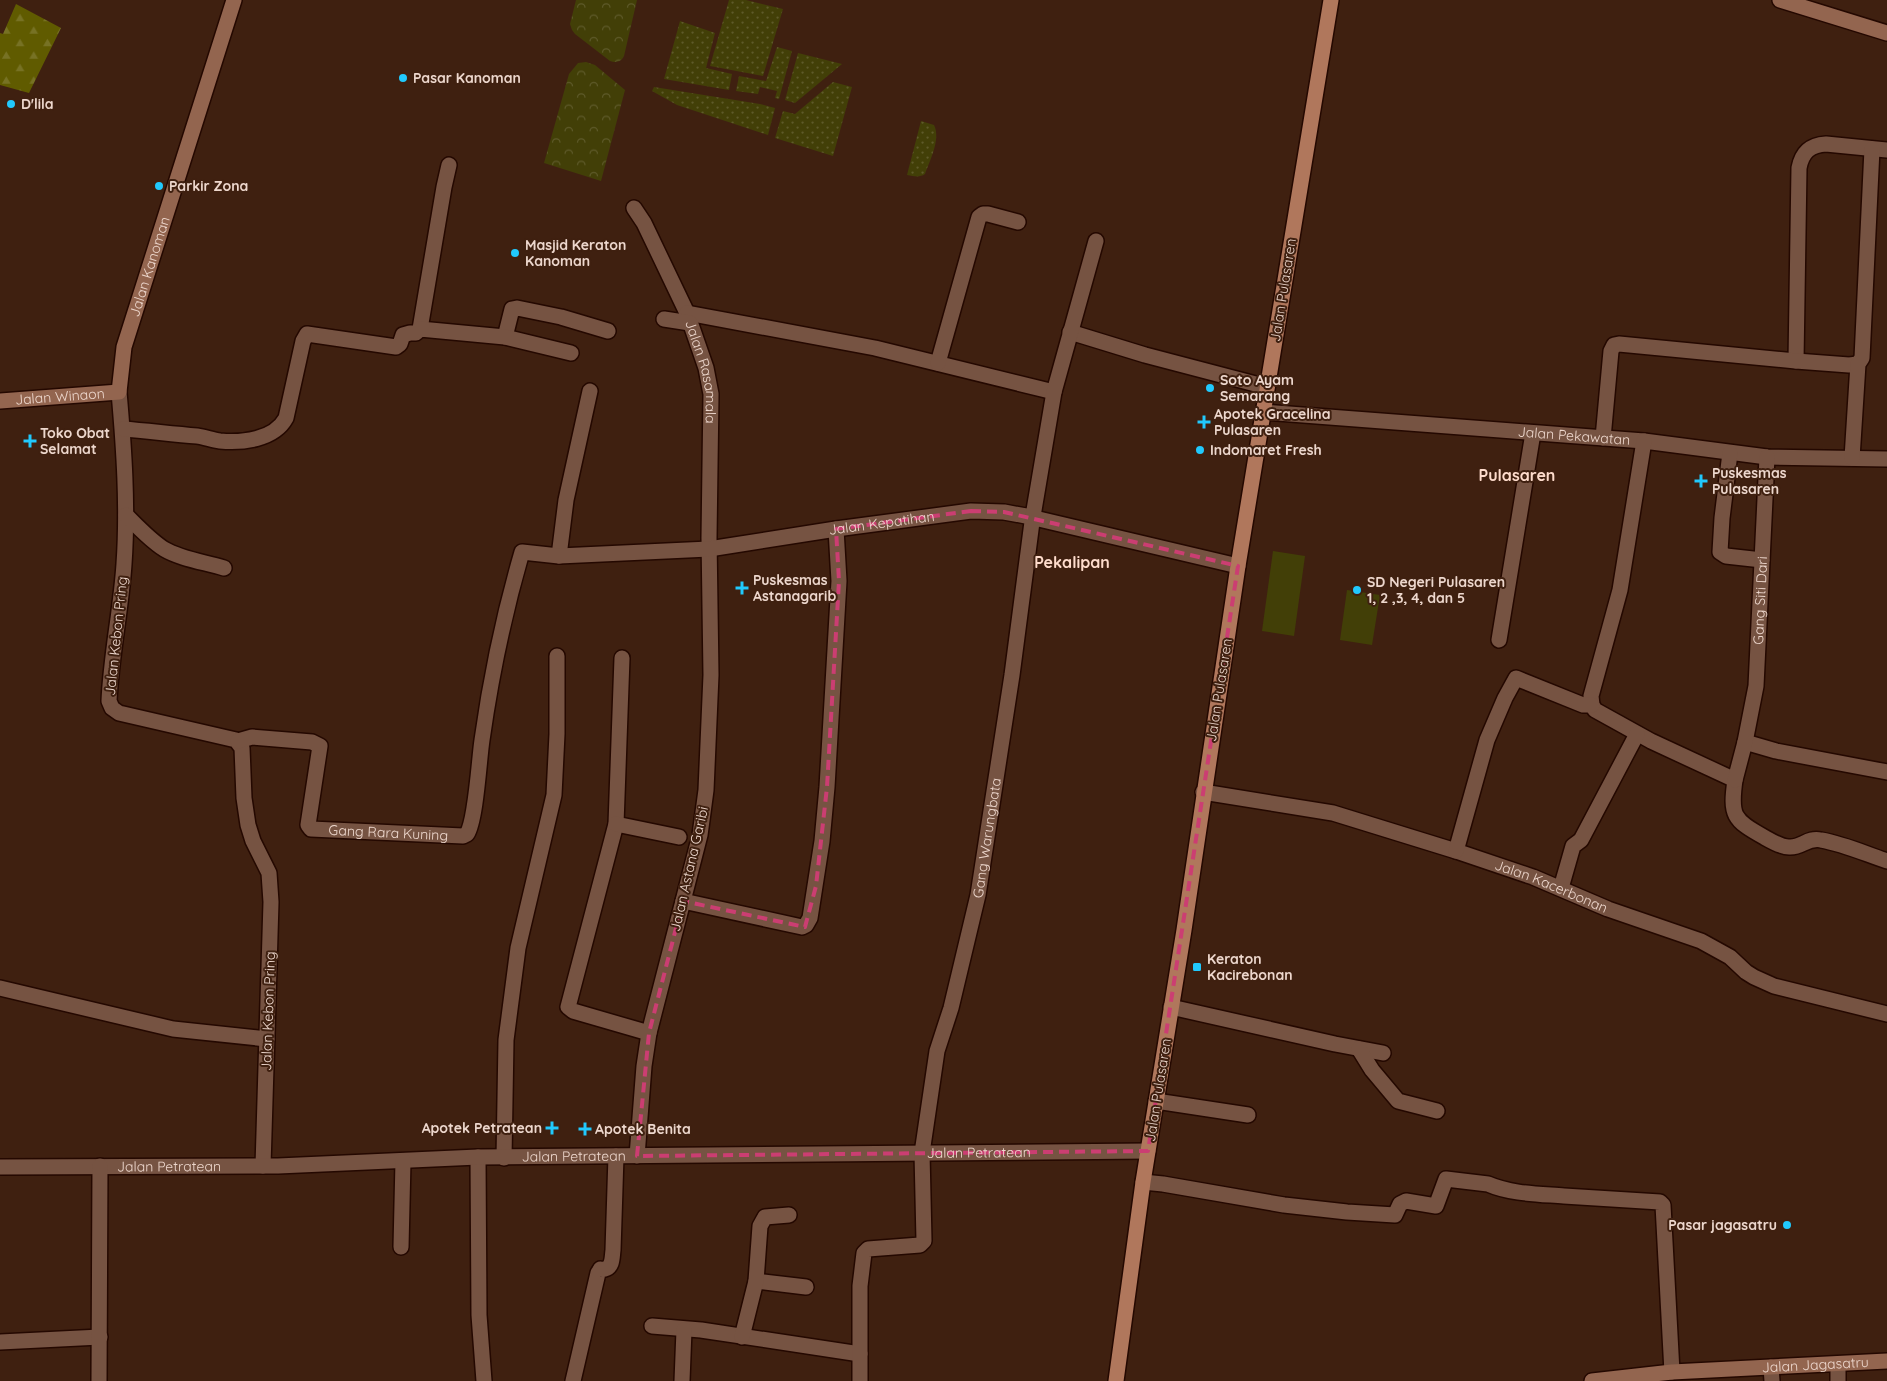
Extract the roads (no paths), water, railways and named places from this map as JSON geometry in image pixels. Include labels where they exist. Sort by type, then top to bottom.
[{"type":"main road","name":"Jalan Pulasaren","points":[[1116,1381],[1143,1182],[1238,566],[1331,0]]},
{"type":"street","name":"Jalan Kanoman","points":[[119,392],[124,347],[234,0]]},
{"type":"street","points":[[1780,0],[1887,33]]},
{"type":"street","points":[[1796,361],[1799,168],[1801,157],[1809,148],[1820,144],[1879,149],[1862,358],[1858,364],[1852,458]]},
{"type":"street","points":[[123,429],[197,436],[220,441],[247,441],[266,436],[279,427],[286,418],[302,341],[305,335],[318,335],[396,347],[400,344],[403,335],[416,333],[420,329],[449,165]]},
{"type":"street","name":"Jalan Rasamala","points":[[634,208],[644,223],[689,318],[706,368],[711,394],[709,549]]},
{"type":"street","points":[[938,363],[979,217],[983,214],[988,214],[1018,222]]},
{"type":"street","name":"Gang Warungbata","points":[[860,1354],[860,1286],[864,1252],[868,1249],[920,1245],[924,1241],[922,1154],[938,1051],[951,1008],[978,895],[1012,676],[1033,517],[1054,392],[1096,241]]},
{"type":"street","points":[[505,337],[512,309],[517,308],[608,330]]},
{"type":"street","points":[[664,319],[689,318],[875,348],[1054,392]]},
{"type":"street","points":[[420,329],[505,337],[571,353]]},
{"type":"street","points":[[1070,332],[1144,355],[1267,387]]},
{"type":"street","points":[[1603,438],[1611,351],[1614,346],[1624,343],[1796,361],[1858,364]]},
{"type":"street","name":"Jalan Winaon","points":[[0,401],[119,392]]},
{"type":"street","name":"Jalan Kebon Pring","points":[[119,392],[123,429],[126,515],[124,565],[109,701],[112,708],[119,713],[238,741],[242,748],[244,798],[248,825],[253,842],[269,873],[270,882],[263,1166]]},
{"type":"street","points":[[559,556],[566,500],[590,392]]},
{"type":"street","name":"Jalan Pekawatan","points":[[1262,412],[1644,441],[1767,457],[1887,459]]},
{"type":"street","points":[[1499,640],[1533,433]]},
{"type":"street","points":[[1644,441],[1620,590],[1591,696],[1592,705],[1595,710],[1637,734],[1735,780]]},
{"type":"street","points":[[1730,453],[1720,552],[1726,556],[1762,560]]},
{"type":"street","name":"Gang Siti Dari","points":[[1767,457],[1756,686],[1735,780],[1732,800],[1736,818],[1752,831],[1787,847],[1801,845],[1807,840],[1820,839],[1887,861]]},
{"type":"street","name":"Jalan Kepatihan","points":[[522,552],[559,556],[709,549],[836,529],[971,512],[1004,512],[1033,517],[1238,566]]},
{"type":"street","points":[[126,515],[147,536],[164,549],[177,555],[224,568]]},
{"type":"street","points":[[683,902],[802,927],[806,925],[810,918],[822,841],[827,787],[839,581],[836,529]]},
{"type":"street","name":"Jalan Astana Garibi","points":[[637,1156],[644,1066],[649,1033],[700,835],[706,790],[711,675],[709,549]]},
{"type":"street","name":"Gang Rara Kuning","points":[[238,741],[252,737],[312,742],[320,746],[308,825],[311,829],[463,836],[467,834],[472,817],[482,740],[498,646],[522,552]]},
{"type":"street","points":[[504,1158],[506,1040],[518,948],[554,795],[557,734],[556,656]]},
{"type":"street","points":[[622,658],[616,824],[568,1007],[573,1011],[649,1033]]},
{"type":"street","points":[[1456,851],[1487,740],[1504,698],[1516,678],[1583,705],[1592,705]]},
{"type":"street","points":[[1561,888],[1573,846],[1581,840],[1637,734]]},
{"type":"street","points":[[1745,742],[1776,751],[1887,772]]},
{"type":"street","name":"Jalan Kacerbonan","points":[[1203,792],[1333,813],[1456,851],[1561,888],[1608,909],[1701,941],[1730,957],[1754,977],[1774,986],[1887,1014]]},
{"type":"street","points":[[616,824],[679,837]]},
{"type":"street","points":[[0,988],[172,1029],[267,1039]]},
{"type":"street","points":[[1171,1007],[1383,1053]]},
{"type":"street","points":[[1359,1049],[1372,1070],[1398,1101],[1437,1111]]},
{"type":"street","points":[[1156,1101],[1248,1115]]},
{"type":"street","name":"Jalan Petratean","points":[[0,1167],[263,1166],[478,1158],[1148,1151]]},
{"type":"street","points":[[573,1381],[598,1272],[611,1265],[616,1156]]},
{"type":"street","points":[[478,1158],[479,1315],[484,1381]]},
{"type":"street","points":[[401,1247],[403,1161]]},
{"type":"street","points":[[99,1381],[100,1166]]},
{"type":"street","points":[[1143,1182],[1284,1205],[1395,1215],[1400,1204],[1406,1201],[1436,1206],[1446,1179],[1488,1184],[1493,1187],[1539,1194],[1660,1202],[1662,1204],[1672,1372]]},
{"type":"street","points":[[742,1337],[756,1280],[759,1230],[762,1220],[768,1216],[789,1216]]},
{"type":"street","points":[[756,1280],[806,1287]]},
{"type":"street","points":[[652,1326],[860,1354],[860,1381]]},
{"type":"street","points":[[682,1381],[684,1330]]},
{"type":"street","points":[[0,1342],[100,1337]]},
{"type":"street","name":"Jalan Jagasatru","points":[[1592,1381],[1672,1372],[1692,1376],[1772,1374],[1838,1364],[1887,1361]]},
{"type":"street","points":[[1838,1364],[1838,1381]]},
{"type":"place","name":"Pasar Kanoman","points":[[403,78]]},
{"type":"place","name":"D'lila","points":[[11,104]]},
{"type":"place","name":"Parkir Zona","points":[[159,186]]},
{"type":"place","name":"Masjid Keraton Kanoman","points":[[515,253]]},
{"type":"place","name":"Soto Ayam Semarang","points":[[1210,388]]},
{"type":"place","name":"Apotek Gracelina Pulasaren","points":[[1204,422]]},
{"type":"place","name":"Toko Obat Selamat","points":[[30,441]]},
{"type":"place","name":"Indomaret Fresh","points":[[1200,450]]},
{"type":"place","name":"Puskesmas Pulasaren","points":[[1701,481]]},
{"type":"place","name":"Puskesmas Astanagarib","points":[[742,588]]},
{"type":"place","name":"SD Negeri Pulasaren 1, 2 ,3, 4, dan 5","points":[[1357,590]]},
{"type":"place","name":"Keraton Kacirebonan","points":[[1197,967]]},
{"type":"place","name":"Apotek Petratean","points":[[552,1128]]},
{"type":"place","name":"Apotek Benita","points":[[585,1129]]},
{"type":"place","name":"Pasar jagasatru","points":[[1787,1225]]},
{"type":"district","name":"Pulasaren","points":[[1517,475]]},
{"type":"district","name":"Pekalipan","points":[[1072,562]]}]
